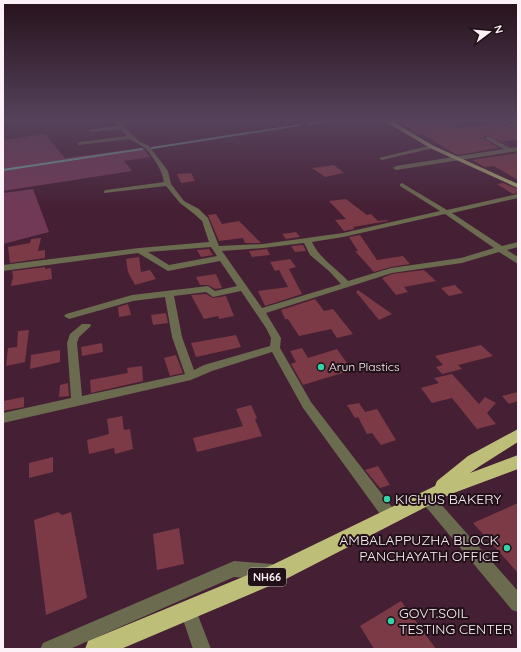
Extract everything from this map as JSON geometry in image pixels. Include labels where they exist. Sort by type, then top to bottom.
[{"type":"highway","name":"NH66","points":[[429,496],[474,461],[518,435]]},
{"type":"highway","name":"NH66","points":[[96,649],[279,572],[429,496],[518,462]]},
{"type":"main road","points":[[440,150],[518,186]]},
{"type":"street","points":[[150,150],[165,171],[168,184],[182,202],[196,211],[205,220],[214,247],[271,328],[276,338],[275,348],[307,405],[390,516]]},
{"type":"street","points":[[382,158],[416,150]]},
{"type":"street","points":[[396,168],[506,150]]},
{"type":"street","points":[[106,192],[168,184]]},
{"type":"street","points":[[402,185],[446,212],[518,261]]},
{"type":"street","points":[[3,268],[139,250],[263,246],[344,235],[518,196]]},
{"type":"street","points":[[308,240],[313,253],[332,269],[347,285]]},
{"type":"street","points":[[259,312],[391,271],[462,260],[518,244]]},
{"type":"street","points":[[139,250],[168,268],[222,258]]},
{"type":"street","points":[[69,316],[132,298],[208,289],[212,294],[243,288]]},
{"type":"street","points":[[169,293],[177,337],[191,376]]},
{"type":"street","points":[[77,401],[72,343],[74,336],[86,326]]},
{"type":"street","points":[[3,418],[191,376],[208,368],[275,348]]},
{"type":"street","points":[[429,496],[518,604]]},
{"type":"street","points":[[49,649],[234,569],[279,572]]},
{"type":"street","points":[[188,611],[202,649]]},
{"type":"shaded area","points":[[3,150],[59,150],[65,158],[124,150],[145,150],[150,157],[124,161],[132,171],[3,191]]},
{"type":"shaded area","points":[[33,189],[49,232],[3,244],[3,193]]},
{"type":"building","points":[[449,150],[484,150],[457,155]]},
{"type":"building","points":[[518,153],[518,180],[494,166],[485,167],[472,160]]},
{"type":"building","points":[[334,165],[344,173],[325,177],[312,168]]},
{"type":"building","points":[[191,173],[195,181],[181,183],[177,174]]},
{"type":"building","points":[[503,183],[518,189],[518,193],[513,194],[497,184]]},
{"type":"building","points":[[346,199],[367,215],[371,214],[378,221],[388,221],[353,227],[355,229],[344,231],[335,220],[346,219],[329,201]]},
{"type":"building","points":[[216,214],[222,224],[239,221],[261,243],[245,243],[243,238],[219,241],[208,215]]},
{"type":"building","points":[[296,232],[300,237],[286,239],[282,234]]},
{"type":"building","points":[[360,235],[377,260],[403,256],[410,264],[374,272],[355,251],[358,251],[349,237]]},
{"type":"building","points":[[41,238],[38,251],[45,250],[45,258],[10,263],[8,247],[30,243],[31,239]]},
{"type":"building","points":[[303,245],[306,251],[295,252],[291,246]]},
{"type":"building","points":[[209,249],[213,255],[201,257],[197,250]]},
{"type":"building","points":[[267,249],[270,255],[252,257],[249,251]]},
{"type":"building","points":[[139,257],[141,272],[150,270],[156,279],[135,285],[128,272],[126,259]]},
{"type":"building","points":[[290,259],[296,267],[289,269],[302,294],[265,306],[258,291],[288,287],[279,270],[275,271],[270,262]]},
{"type":"building","points":[[45,267],[45,269],[51,268],[52,279],[11,286],[13,277],[12,271]]},
{"type":"building","points":[[424,270],[436,281],[404,287],[408,292],[396,295],[382,278],[392,274]]},
{"type":"building","points":[[216,274],[222,288],[215,289],[208,285],[200,285],[196,277]]},
{"type":"building","points":[[455,285],[463,293],[449,296],[441,288]]},
{"type":"building","points":[[358,290],[392,314],[379,320],[356,292]]},
{"type":"building","points":[[206,294],[213,298],[226,296],[234,316],[219,319],[218,316],[204,319],[191,295]]},
{"type":"building","points":[[315,299],[324,311],[333,309],[353,334],[337,338],[331,329],[299,336],[288,319],[285,319],[281,310]]},
{"type":"building","points":[[128,304],[131,315],[119,317],[118,307]]},
{"type":"building","points":[[166,313],[168,323],[153,325],[151,315]]},
{"type":"building","points":[[29,330],[25,362],[6,366],[8,348],[17,347],[18,331]]},
{"type":"building","points":[[236,335],[241,347],[196,357],[191,343]]},
{"type":"building","points":[[102,343],[103,352],[82,356],[81,347]]},
{"type":"building","points":[[481,345],[493,356],[458,365],[462,369],[442,374],[436,367],[443,365],[435,356]]},
{"type":"building","name":"Arun Plastics","points":[[302,348],[308,358],[337,349],[352,370],[303,385],[291,364],[296,362],[290,351]]},
{"type":"building","points":[[60,350],[60,362],[30,369],[31,355]]},
{"type":"building","points":[[176,355],[183,373],[170,376],[164,358]]},
{"type":"building","points":[[142,366],[143,381],[91,393],[90,380],[128,373],[127,368]]},
{"type":"building","points":[[452,374],[479,404],[485,397],[496,403],[487,413],[496,424],[477,429],[452,398],[432,403],[421,388],[439,383],[434,378]]},
{"type":"building","points":[[68,383],[69,396],[59,397],[60,385]]},
{"type":"building","points":[[518,392],[518,401],[509,404],[502,396]]},
{"type":"building","points":[[24,397],[24,407],[3,411],[3,401]]},
{"type":"building","points":[[359,403],[365,412],[377,409],[396,440],[381,445],[372,433],[367,434],[358,417],[355,418],[347,405]]},
{"type":"building","points":[[251,405],[257,418],[255,419],[262,436],[197,452],[193,438],[243,426],[236,409]]},
{"type":"building","points":[[122,416],[124,430],[130,429],[133,449],[115,454],[114,448],[89,454],[87,440],[109,434],[107,419]]},
{"type":"building","points":[[53,457],[53,472],[29,478],[29,463]]},
{"type":"building","points":[[378,466],[390,485],[380,488],[365,470]]},
{"type":"building","name":"AMBALAPPUZHA BLOCK PANCHAYATH OFFICE","points":[[518,503],[518,573],[473,523]]},
{"type":"building","points":[[58,512],[62,515],[71,512],[87,598],[46,615],[34,520]]},
{"type":"building","points":[[179,528],[184,564],[157,570],[153,534]]},
{"type":"building","name":"GOVT.SOIL TESTING CENTER","points":[[401,601],[436,649],[374,649],[360,626]]},
{"type":"waterway","points":[[3,170],[133,150]]},
{"type":"place","name":"Arun Plastics","points":[[321,367]]},
{"type":"place","name":"KICHUS BAKERY","points":[[387,499]]},
{"type":"place","name":"AMBALAPPUZHA BLOCK PANCHAYATH OFFICE","points":[[507,548]]},
{"type":"place","name":"GOVT.SOIL TESTING CENTER","points":[[391,621]]}]
